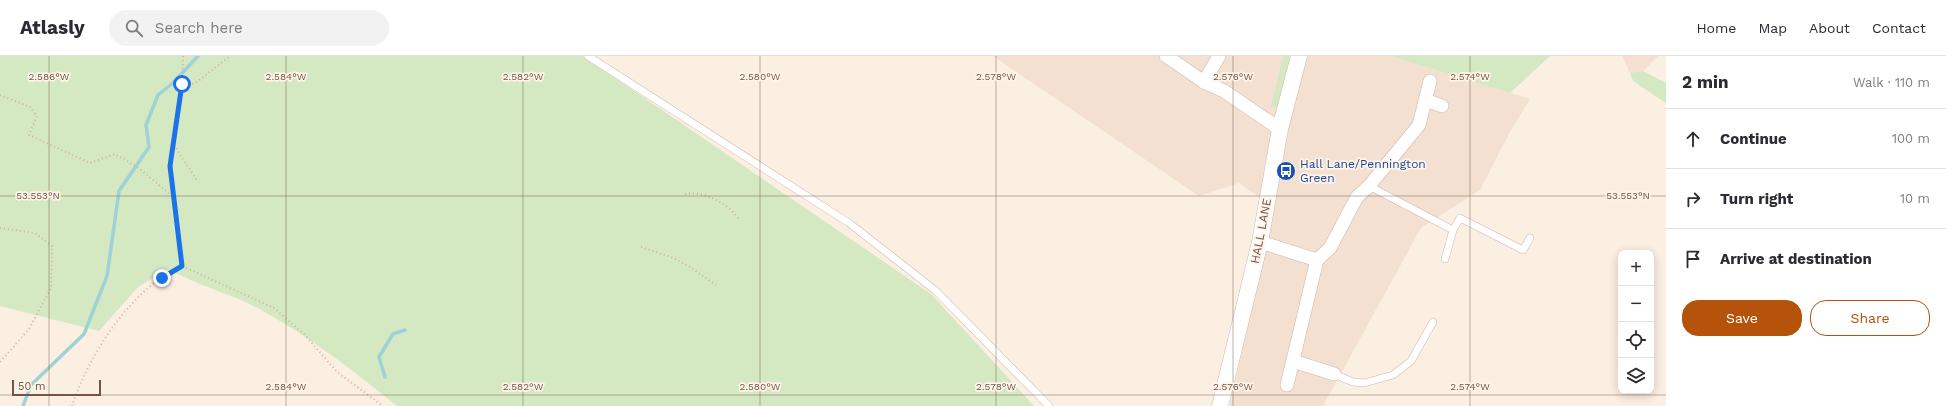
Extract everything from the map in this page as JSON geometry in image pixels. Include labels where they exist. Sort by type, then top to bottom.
[{"type":"street","points":[[1166,56],[1204,82],[1224,91],[1280,129]]},
{"type":"street","points":[[1204,82],[1220,56]]},
{"type":"street","name":"HALL LANE","points":[[1220,406],[1260,242],[1280,129],[1299,56]]},
{"type":"street","points":[[1287,385],[1317,260],[1330,248],[1357,197],[1369,186],[1419,125],[1430,81]]},
{"type":"street","points":[[1426,100],[1442,106]]},
{"type":"street","points":[[1260,242],[1317,260]]},
{"type":"street","points":[[1293,361],[1334,374]]},
{"type":"lane","points":[[588,56],[849,223],[936,291],[1049,406]]},
{"type":"lane","points":[[1369,186],[1453,230]]},
{"type":"lane","points":[[1445,259],[1453,230],[1460,218],[1523,250],[1530,238]]},
{"type":"lane","points":[[1334,374],[1352,382],[1364,383],[1393,375],[1411,360],[1433,322]]},
{"type":"path","points":[[182,266],[170,166],[182,80],[183,56]]},
{"type":"path","points":[[181,88],[197,82],[230,56]]},
{"type":"path","points":[[0,95],[30,107],[37,116],[29,135],[90,163],[115,154],[140,169],[174,198]]},
{"type":"path","points":[[174,144],[198,182]]},
{"type":"path","points":[[685,194],[704,194],[721,204],[738,218]]},
{"type":"path","points":[[0,228],[35,233],[52,246],[51,288],[29,329],[0,362]]},
{"type":"path","points":[[641,247],[671,257],[687,265],[716,285]]},
{"type":"path","points":[[72,406],[92,360],[116,325],[139,296],[162,278],[182,266]]},
{"type":"path","points":[[182,266],[274,308],[304,334],[337,372],[383,406]]},
{"type":"shaded area","points":[[993,56],[1391,56],[1530,99],[1510,132],[1480,190],[1421,228],[1323,406],[1230,406],[1274,208],[1239,183],[1199,196]]},
{"type":"shaded area","points":[[1622,56],[1658,56],[1643,71],[1630,73]]},
{"type":"green space","points":[[0,56],[583,56],[931,294],[1034,406],[397,406],[365,380],[281,321],[252,305],[168,269],[138,287],[99,331],[0,306]]},
{"type":"green space","points":[[1283,56],[1293,56],[1278,106],[1271,108]]},
{"type":"green space","points":[[1391,56],[1550,56],[1510,93]]},
{"type":"green space","points":[[1643,71],[1666,83],[1666,103],[1633,81],[1630,73]]},
{"type":"waterway","points":[[23,406],[31,385],[84,334],[107,276],[119,191],[149,147],[146,125],[158,95],[173,83],[198,56]]},
{"type":"waterway","points":[[385,377],[379,357],[393,334],[405,330]]},
{"type":"place","name":"Hall Lane/Pennington Green","points":[[1286,171]]},
{"type":"route","points":[[162,278],[172,270],[182,266],[170,166],[176,134],[182,84]]}]
